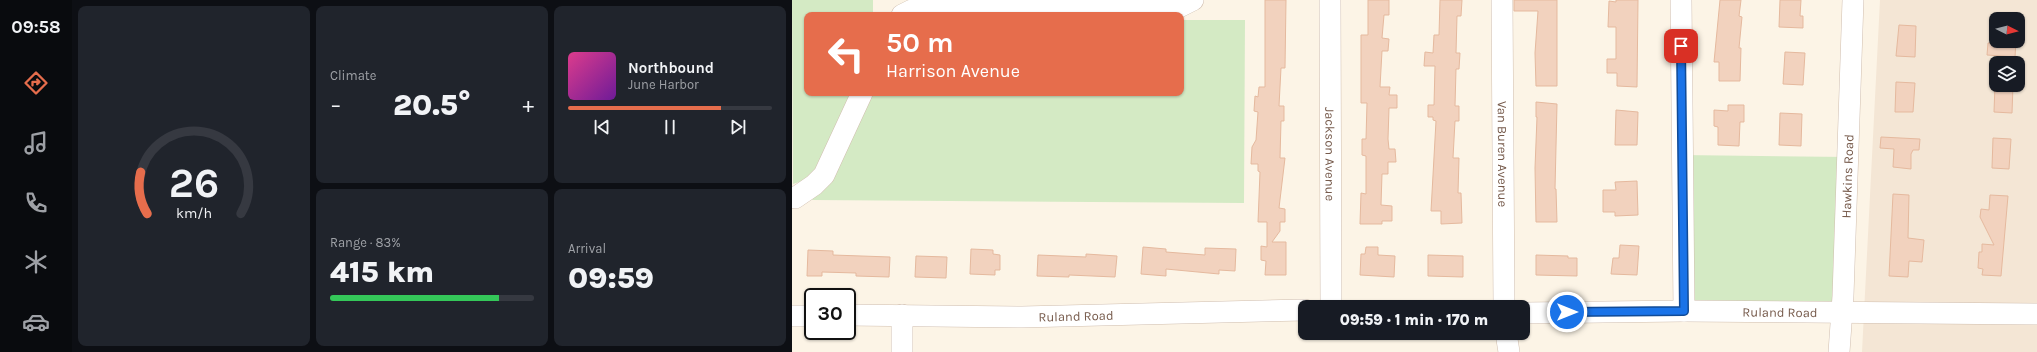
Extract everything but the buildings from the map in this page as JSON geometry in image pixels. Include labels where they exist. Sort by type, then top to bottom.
[{"type":"street","points":[[908,12],[912,10],[1175,9],[1193,0]]},
{"type":"street","name":"Jackson Avenue","points":[[1330,0],[1331,300]]},
{"type":"street","name":"Van Buren Avenue","points":[[1502,0],[1504,300]]},
{"type":"street","points":[[1680,0],[1684,311]]},
{"type":"street","name":"Hawkins Road","points":[[1839,352],[1842,313],[1853,0]]},
{"type":"street","points":[[792,198],[795,198],[814,185],[824,175],[861,96]]},
{"type":"street","name":"Ruland Road","points":[[856,316],[1030,317],[1298,310]]},
{"type":"street","name":"Ruland Road","points":[[1530,313],[1684,311],[2037,314]]},
{"type":"street","points":[[902,315],[902,352]]},
{"type":"street","points":[[792,316],[804,316]]},
{"type":"street","points":[[1507,340],[1509,352]]},
{"type":"shaded area","points":[[1880,0],[2037,0],[2037,352],[1862,352]]},
{"type":"green space","points":[[792,0],[873,0],[873,12],[804,12],[804,96],[854,96],[811,178],[793,184]]},
{"type":"green space","points":[[1184,20],[1245,20],[1244,203],[812,200],[866,96],[1184,96]]},
{"type":"green space","points":[[1682,155],[1848,157],[1842,313],[1684,311]]},
{"type":"route","points":[[1567,312],[1684,311],[1681,46]]}]
